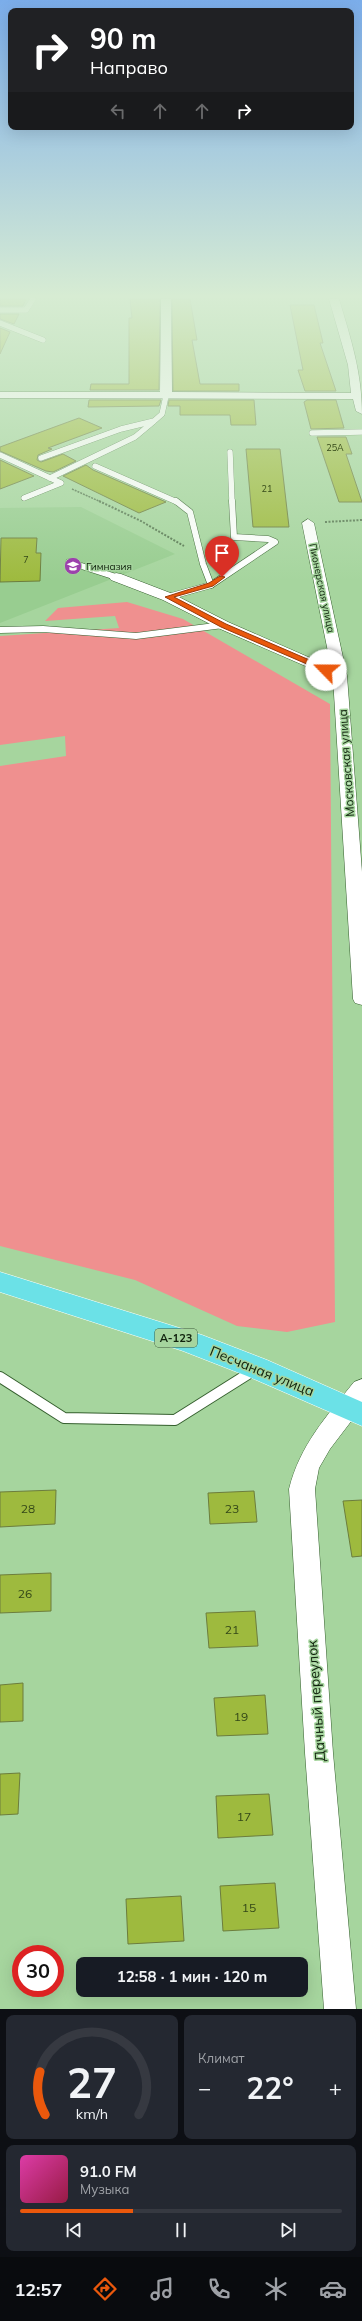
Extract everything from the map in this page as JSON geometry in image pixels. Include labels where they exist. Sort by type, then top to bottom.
[{"type":"main road","name":"Песчаная улица","points":[[0,1282],[192,1343],[357,1404]]},
{"type":"street","points":[[357,393],[362,411]]},
{"type":"street","points":[[0,395],[357,396]]},
{"type":"street","name":"Пионерская улица","points":[[308,522],[340,676]]},
{"type":"street","points":[[116,578],[168,597],[224,626],[340,676]]},
{"type":"street","name":"Московская улица","points":[[340,676],[362,999]]},
{"type":"street","name":"Дачный переулок","points":[[340,2009],[319,1753],[302,1489],[307,1467],[321,1442],[357,1404]]},
{"type":"lane","points":[[50,478],[135,438],[162,414],[166,396]]},
{"type":"lane","points":[[41,458],[121,429],[154,421]]},
{"type":"lane","points":[[312,433],[362,432]]},
{"type":"lane","points":[[168,597],[211,585],[274,542],[268,539],[234,537],[230,452]]},
{"type":"lane","points":[[0,455],[61,483]]},
{"type":"lane","points":[[96,466],[174,500],[190,512],[203,564],[211,585]]},
{"type":"lane","points":[[24,498],[61,483]]},
{"type":"lane","points":[[68,562],[116,578]]},
{"type":"lane","points":[[0,630],[43,629],[136,636],[224,626]]},
{"type":"lane","points":[[0,1377],[64,1418],[175,1420],[257,1368]]},
{"type":"path","points":[[61,483],[140,522],[186,547],[203,564]]},
{"type":"path","points":[[308,522],[362,520]]},
{"type":"shaded area","name":"Гимназия","points":[[81,507],[175,554],[0,623],[0,508]]},
{"type":"shaded area","points":[[127,602],[183,619],[330,704],[335,1322],[287,1332],[237,1326],[135,1280],[0,1246],[0,766],[66,756],[65,736],[0,745],[0,636],[119,628],[115,616],[45,621],[58,608]]},
{"type":"building","points":[[89,400],[161,400],[159,406],[88,407]]},
{"type":"building","points":[[169,400],[254,400],[256,425],[231,425],[230,415],[180,415],[180,406],[168,406]]},
{"type":"building","points":[[307,400],[336,400],[344,428],[311,429],[304,402]]},
{"type":"building","points":[[79,418],[102,428],[48,448],[52,449],[38,455],[37,460],[41,462],[63,454],[76,461],[53,472],[46,471],[0,451],[0,447]]},
{"type":"building","points":[[317,437],[346,437],[352,454],[346,454],[362,502],[339,502]]},
{"type":"building","points":[[246,449],[280,449],[289,527],[253,527]]},
{"type":"building","points":[[0,460],[34,476],[0,489]]},
{"type":"building","points":[[86,465],[93,470],[166,502],[139,513],[63,476]]},
{"type":"building","points":[[1,538],[37,538],[36,553],[41,553],[40,581],[0,582]]},
{"type":"building","points":[[56,1490],[55,1524],[0,1527],[0,1492]]},
{"type":"building","points":[[254,1491],[257,1522],[210,1524],[208,1493]]},
{"type":"building","points":[[362,1500],[362,1556],[352,1557],[343,1501]]},
{"type":"building","points":[[51,1573],[51,1611],[0,1613],[0,1575]]},
{"type":"building","points":[[255,1611],[258,1646],[209,1648],[206,1613]]},
{"type":"building","points":[[23,1683],[23,1721],[0,1722],[0,1685]]},
{"type":"building","points":[[265,1695],[268,1734],[217,1736],[214,1698]]},
{"type":"building","points":[[20,1773],[18,1814],[0,1815],[0,1774]]},
{"type":"building","points":[[269,1794],[273,1835],[218,1838],[216,1796]]},
{"type":"building","points":[[275,1883],[279,1928],[223,1931],[220,1886]]},
{"type":"building","points":[[181,1896],[184,1941],[128,1944],[126,1899]]},
{"type":"place","name":"Гимназия","points":[[73,566]]},
{"type":"route","points":[[222,577],[211,585],[168,597],[224,626],[326,670]]}]
